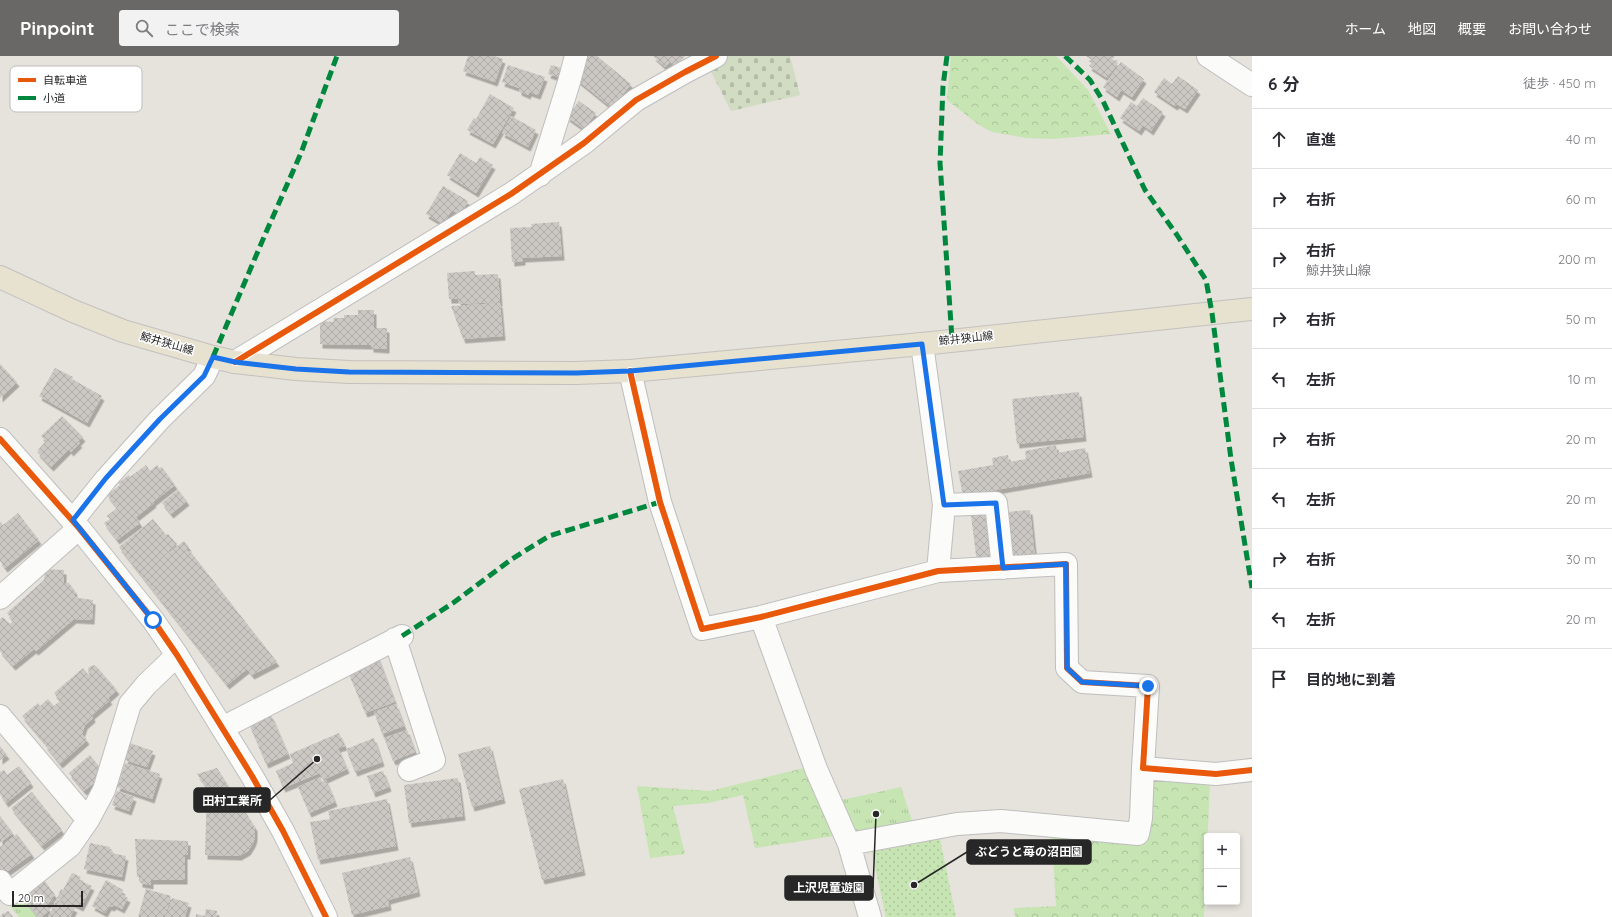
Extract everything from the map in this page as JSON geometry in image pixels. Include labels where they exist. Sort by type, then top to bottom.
[{"type":"main road","name":"鯨井狭山線","points":[[0,277],[73,311],[123,331],[213,357],[235,362],[296,369],[349,372],[576,373],[630,371],[922,344],[1252,309]]},
{"type":"street","points":[[540,175],[576,56]]},
{"type":"street","points":[[235,362],[511,194],[584,143],[636,100],[716,56]]},
{"type":"street","points":[[1208,56],[1251,83]]},
{"type":"street","points":[[922,344],[944,505],[938,571]]},
{"type":"street","points":[[0,598],[76,524],[106,478],[160,419],[204,376],[213,357]]},
{"type":"street","points":[[630,371],[660,502],[702,629],[761,617],[938,571],[1066,564],[1067,668],[1082,682],[1148,686],[1141,818],[1138,834],[1001,821],[957,824],[849,844]]},
{"type":"street","points":[[0,439],[76,524],[153,620],[177,655],[252,776],[283,831],[326,917]]},
{"type":"street","points":[[944,505],[996,503],[1003,568]]},
{"type":"street","points":[[761,617],[816,769],[849,844],[870,917]]},
{"type":"street","points":[[222,728],[399,638],[434,760],[408,770]]},
{"type":"street","points":[[0,881],[10,894],[70,846],[88,820],[104,790],[130,704],[146,685],[177,655]]},
{"type":"street","points":[[0,716],[88,820]]},
{"type":"street","points":[[1143,768],[1216,774],[1252,770]]},
{"type":"green space","points":[[729,56],[790,56],[800,95],[731,111],[708,66]]},
{"type":"green space","points":[[951,56],[1056,56],[1088,90],[1111,134],[1052,139],[1026,138],[992,132],[979,125],[947,100]]},
{"type":"green space","points":[[808,767],[834,836],[755,848],[743,795],[708,803],[673,806],[685,854],[650,858],[637,786],[710,791]]},
{"type":"green space","points":[[1148,778],[1210,782],[1208,833],[1204,833],[1204,917],[1015,917],[1014,908],[1056,906],[1052,835],[1144,840]]},
{"type":"green space","points":[[901,787],[914,827],[856,838],[837,801]]},
{"type":"green space","points":[[940,839],[956,917],[886,917],[872,852]]},
{"type":"green space","points":[[18,894],[37,917],[19,917],[7,902]]},
{"type":"building","points":[[468,56],[494,56],[503,59],[495,82],[463,71]]},
{"type":"building","points":[[584,56],[597,56],[631,84],[612,108],[576,79],[584,69],[581,66]]},
{"type":"building","points":[[653,56],[685,56],[675,67],[670,62],[665,67]]},
{"type":"building","points":[[1086,56],[1115,56],[1112,59],[1118,63],[1107,78],[1089,66],[1093,61]]},
{"type":"building","points":[[1121,62],[1144,79],[1132,97],[1121,90],[1117,97],[1103,87]]},
{"type":"building","points":[[508,65],[545,77],[538,95],[529,92],[528,95],[519,91],[519,88],[502,82]]},
{"type":"building","points":[[551,65],[561,68],[558,77],[548,74]]},
{"type":"building","points":[[1178,76],[1198,90],[1185,109],[1177,104],[1175,106],[1154,92],[1164,78],[1172,84]]},
{"type":"building","points":[[490,94],[514,108],[493,144],[467,130],[474,118],[476,119]]},
{"type":"building","points":[[1143,98],[1163,112],[1151,131],[1143,125],[1139,131],[1120,118],[1131,102],[1137,106]]},
{"type":"building","points":[[579,101],[596,113],[584,129],[567,117]]},
{"type":"building","points":[[511,116],[536,130],[528,147],[502,133]]},
{"type":"building","points":[[460,153],[476,163],[480,157],[493,165],[476,193],[447,175]]},
{"type":"building","points":[[443,186],[468,201],[460,215],[452,210],[443,224],[426,214]]},
{"type":"building","points":[[559,222],[562,256],[523,258],[523,261],[512,262],[510,228],[532,227],[531,224]]},
{"type":"building","points":[[475,271],[475,275],[498,274],[500,302],[459,304],[458,299],[449,299],[447,273]]},
{"type":"building","points":[[500,303],[503,336],[463,339],[451,306]]},
{"type":"building","points":[[358,310],[374,310],[374,328],[387,328],[387,349],[371,348],[371,345],[320,344],[320,321],[333,322],[334,318],[344,318],[344,315],[358,315]]},
{"type":"building","points":[[0,364],[17,382],[0,398]]},
{"type":"building","points":[[55,368],[73,377],[72,379],[102,396],[87,423],[39,396]]},
{"type":"building","points":[[1079,392],[1084,437],[1017,444],[1012,399]]},
{"type":"building","points":[[62,416],[83,437],[78,442],[80,443],[71,452],[69,449],[51,467],[37,452],[46,441],[41,436]]},
{"type":"building","points":[[1056,445],[1057,453],[1085,448],[1090,473],[963,496],[958,471],[993,465],[992,458],[1008,455],[1009,462],[1026,459],[1025,451]]},
{"type":"building","points":[[146,465],[150,471],[157,465],[159,468],[162,467],[175,485],[136,517],[140,523],[117,540],[104,523],[110,519],[107,516],[117,508],[107,495],[120,485],[118,483],[129,475],[130,477]]},
{"type":"building","points":[[178,490],[187,501],[171,514],[162,503]]},
{"type":"building","points":[[1030,510],[1035,558],[1010,561],[1006,512]]},
{"type":"building","points":[[18,513],[39,540],[5,568],[0,561],[0,523],[1,522],[3,525]]},
{"type":"building","points":[[989,513],[995,560],[977,563],[971,515]]},
{"type":"building","points":[[153,519],[166,535],[168,534],[177,544],[150,567],[184,541],[189,547],[186,549],[189,552],[190,551],[277,662],[252,675],[247,669],[227,685],[119,547]]},
{"type":"building","points":[[45,569],[64,570],[64,583],[69,583],[75,591],[74,596],[93,600],[92,620],[74,619],[36,651],[34,649],[13,666],[0,651],[0,619],[3,617],[10,624],[13,621],[7,613],[44,580]]},
{"type":"building","points":[[377,655],[395,702],[365,713],[346,667]]},
{"type":"building","points":[[93,665],[96,666],[117,690],[108,698],[110,700],[92,715],[93,718],[85,725],[82,734],[87,740],[60,764],[45,745],[46,744],[22,716],[38,703],[40,706],[48,699],[54,706],[60,701],[54,693],[83,668],[89,675],[88,668]]},
{"type":"building","points":[[396,704],[404,726],[382,734],[374,712]]},
{"type":"building","points":[[271,715],[288,754],[266,764],[249,724]]},
{"type":"building","points":[[407,730],[415,752],[393,761],[384,738]]},
{"type":"building","points":[[339,733],[345,746],[338,748],[347,769],[323,780],[320,773],[283,788],[276,771],[293,763],[290,754]]},
{"type":"building","points":[[374,738],[382,762],[355,772],[346,749]]},
{"type":"building","points":[[130,743],[153,751],[147,767],[125,760]]},
{"type":"building","points":[[0,746],[7,755],[0,760]]},
{"type":"building","points":[[490,746],[503,799],[472,807],[458,754]]},
{"type":"building","points":[[90,755],[101,769],[96,772],[100,778],[84,791],[69,773]]},
{"type":"building","points":[[125,763],[160,774],[152,799],[117,787]]},
{"type":"building","points":[[19,766],[31,783],[6,803],[0,794],[0,772],[4,770],[7,775]]},
{"type":"building","points":[[217,768],[255,827],[255,837],[253,843],[248,851],[239,856],[205,855],[207,788],[197,774]]},
{"type":"building","points":[[383,771],[389,787],[373,793],[367,776]]},
{"type":"building","points":[[320,777],[322,782],[326,780],[335,802],[309,813],[298,787]]},
{"type":"building","points":[[458,778],[463,816],[409,823],[404,785]]},
{"type":"building","points":[[563,779],[583,871],[542,880],[519,789]]},
{"type":"building","points":[[117,791],[134,797],[129,811],[112,805]]},
{"type":"building","points":[[32,792],[62,830],[42,846],[11,808]]},
{"type":"building","points":[[387,799],[396,846],[318,860],[310,822],[330,819],[328,811]]},
{"type":"building","points":[[0,816],[13,833],[0,843]]},
{"type":"building","points":[[17,834],[32,854],[8,871],[6,869],[2,872],[0,869],[0,847]]},
{"type":"building","points":[[135,839],[188,841],[188,855],[185,855],[185,880],[151,880],[151,885],[140,883],[140,877],[137,877]]},
{"type":"building","points":[[90,843],[110,847],[110,849],[112,849],[111,853],[126,856],[122,877],[84,869]]},
{"type":"building","points":[[410,857],[418,892],[388,900],[389,906],[352,915],[342,873]]},
{"type":"building","points":[[72,873],[81,877],[79,880],[92,886],[81,907],[72,903],[71,905],[57,898],[61,889],[63,890]]},
{"type":"building","points":[[44,880],[55,895],[51,898],[53,900],[46,905],[50,910],[41,917],[38,917],[21,895]]},
{"type":"building","points":[[106,880],[123,890],[121,894],[128,898],[122,909],[114,905],[112,907],[109,906],[105,913],[92,906]]},
{"type":"building","points":[[146,889],[171,896],[165,917],[138,917]]},
{"type":"building","points":[[172,898],[189,903],[185,917],[166,917]]},
{"type":"building","points":[[57,899],[75,908],[70,917],[48,917]]},
{"type":"building","points":[[206,909],[217,911],[216,917],[196,917],[196,914],[205,916]]},
{"type":"building","points":[[8,911],[13,917],[0,917],[4,912],[4,914]]},
{"type":"marked path","points":[[213,357],[301,153],[337,56]]},
{"type":"marked path","points":[[947,56],[943,86],[940,163],[952,339]]},
{"type":"marked path","points":[[1065,56],[1090,80],[1103,101],[1145,190],[1177,235],[1206,280],[1212,313],[1231,459],[1252,588]]},
{"type":"marked path","points":[[402,636],[453,603],[512,559],[549,536],[660,502]]},
{"type":"cycle path","points":[[235,362],[511,194],[584,143],[636,100],[716,56]]},
{"type":"cycle path","points":[[630,371],[660,502],[702,629],[761,617],[938,571],[1066,564],[1067,668],[1082,682],[1148,686],[1143,768],[1216,774],[1252,770]]},
{"type":"cycle path","points":[[0,439],[79,528],[153,620],[177,655],[252,776],[283,831],[326,917]]},
{"type":"place","name":"田村工業所","points":[[317,759]]},
{"type":"place","name":"上沢児童遊園","points":[[876,814]]},
{"type":"place","name":"ぶどうと苺の沼田園","points":[[914,885]]},
{"type":"route","points":[[153,620],[73,520],[106,478],[160,419],[204,376],[213,357],[235,362],[296,369],[349,372],[576,373],[630,371],[922,344],[944,505],[996,503],[1003,568],[1066,564],[1067,668],[1082,682],[1148,686]]}]
